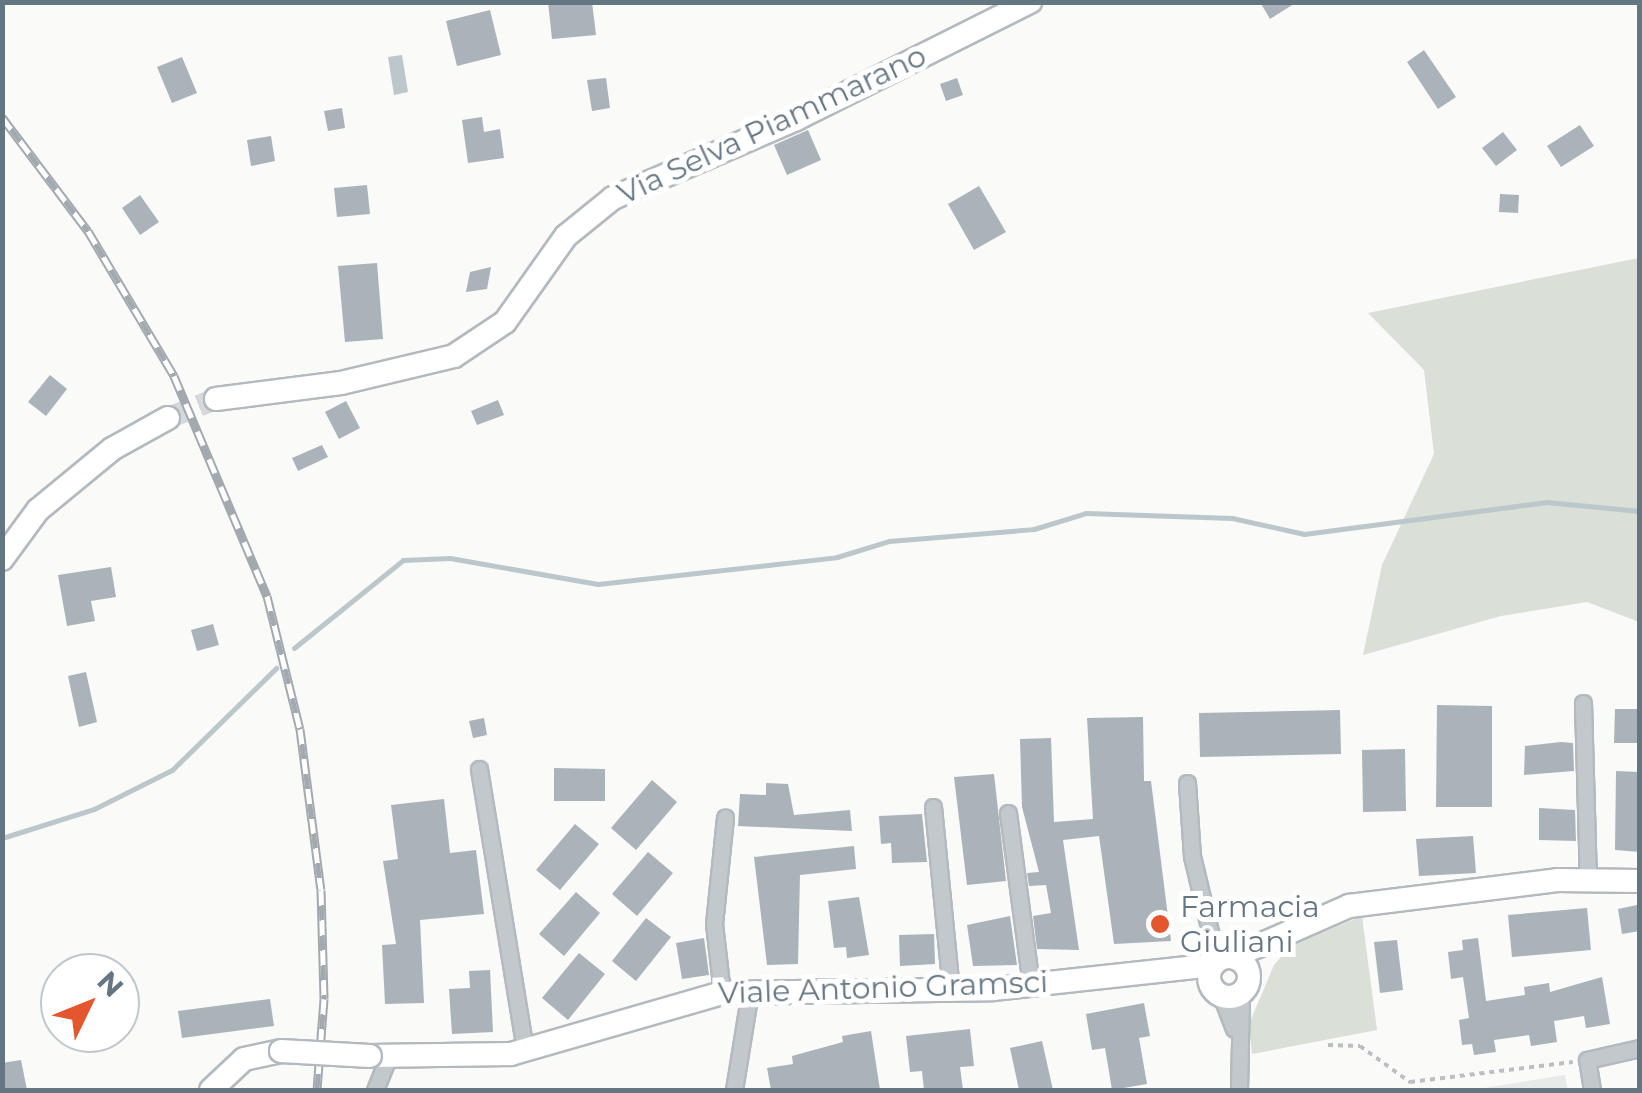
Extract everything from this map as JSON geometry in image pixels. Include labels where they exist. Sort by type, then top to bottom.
[{"type":"street","name":"Via Selva Piammarano","points":[[216,399],[341,383],[454,356],[505,322],[566,236],[613,198],[796,120],[1030,2]]},
{"type":"street","points":[[2,560],[38,510],[121,442],[168,418]]},
{"type":"street","points":[[1582,703],[1588,878]]},
{"type":"street","points":[[480,769],[525,1050]]},
{"type":"street","points":[[1187,783],[1192,856],[1226,974],[1240,1090]]},
{"type":"street","points":[[933,807],[951,990]]},
{"type":"street","points":[[1008,814],[1031,986]]},
{"type":"street","points":[[722,993],[714,924],[725,818]]},
{"type":"street","points":[[1226,974],[1283,934],[1349,906],[1588,878],[1640,882]]},
{"type":"street","name":"Viale Antonio Gramsci","points":[[212,1090],[244,1059],[281,1050],[379,1057],[484,1058],[525,1050],[722,993],[1031,986],[1165,966],[1226,974]]},
{"type":"street","points":[[734,1090],[750,992]]},
{"type":"street","points":[[1592,1090],[1587,1060],[1640,1048]]},
{"type":"street","points":[[376,1090],[379,1057]]},
{"type":"path","points":[[1328,1045],[1354,1043],[1410,1082],[1587,1060]]},
{"type":"shaded area","points":[[402,55],[408,92],[394,95],[388,57]]},
{"type":"shaded area","points":[[1639,258],[1639,622],[1587,602],[1501,616],[1363,655],[1382,565],[1434,454],[1424,370],[1368,313]]},
{"type":"shaded area","points":[[1362,916],[1377,1030],[1252,1054],[1249,1024],[1274,965],[1291,946]]},
{"type":"shaded area","points":[[1565,1075],[1568,1090],[1472,1090]]},
{"type":"building","points":[[548,2],[592,2],[596,35],[552,39]]},
{"type":"building","points":[[1260,2],[1297,2],[1270,19]]},
{"type":"building","points":[[490,10],[501,55],[457,66],[446,21]]},
{"type":"building","points":[[1424,50],[1456,97],[1438,109],[1407,62]]},
{"type":"building","points":[[182,57],[197,93],[172,103],[157,67]]},
{"type":"building","points":[[606,78],[610,108],[592,111],[587,80]]},
{"type":"building","points":[[957,78],[963,95],[946,101],[940,84]]},
{"type":"building","points":[[342,108],[345,128],[328,131],[324,111]]},
{"type":"building","points":[[482,117],[484,132],[500,129],[504,158],[468,163],[462,120]]},
{"type":"building","points":[[1580,125],[1594,146],[1561,167],[1547,146]]},
{"type":"building","points":[[808,130],[821,160],[787,175],[774,145]]},
{"type":"building","points":[[1503,132],[1517,150],[1496,166],[1482,148]]},
{"type":"building","points":[[271,136],[275,161],[251,166],[247,140]]},
{"type":"building","points":[[367,185],[370,214],[337,217],[334,188]]},
{"type":"building","points":[[979,186],[1006,232],[974,250],[948,204]]},
{"type":"building","points":[[1500,194],[1519,195],[1518,213],[1499,212]]},
{"type":"building","points":[[140,195],[159,222],[140,235],[122,208]]},
{"type":"building","points":[[377,263],[383,339],[345,342],[338,266]]},
{"type":"building","points":[[491,267],[487,289],[466,292],[470,272]]},
{"type":"building","points":[[50,375],[67,389],[46,416],[28,402]]},
{"type":"building","points":[[498,400],[504,415],[477,425],[471,411]]},
{"type":"building","points":[[346,401],[360,428],[339,439],[325,412]]},
{"type":"building","points":[[322,445],[328,457],[298,471],[292,458]]},
{"type":"building","points":[[111,567],[116,597],[91,601],[95,621],[67,626],[58,575]]},
{"type":"building","points":[[213,624],[219,645],[197,651],[191,630]]},
{"type":"building","points":[[86,672],[97,722],[79,727],[68,676]]},
{"type":"building","points":[[1437,705],[1492,706],[1492,807],[1436,807]]},
{"type":"building","points":[[1615,709],[1640,709],[1640,743],[1614,743]]},
{"type":"building","points":[[1340,710],[1341,754],[1200,757],[1199,713]]},
{"type":"building","points":[[1143,717],[1144,781],[1151,781],[1171,941],[1114,944],[1099,836],[1063,840],[1079,950],[1037,949],[1033,916],[1051,913],[1046,885],[1029,886],[1027,873],[1039,872],[1022,807],[1020,739],[1051,738],[1054,822],[1093,819],[1087,718]]},
{"type":"building","points":[[484,718],[487,735],[473,738],[469,721]]},
{"type":"building","points":[[1573,743],[1574,771],[1524,775],[1525,746]]},
{"type":"building","points":[[1405,749],[1406,811],[1363,812],[1362,750]]},
{"type":"building","points":[[554,768],[605,769],[605,801],[554,801]]},
{"type":"building","points":[[1616,771],[1640,772],[1640,852],[1615,850]]},
{"type":"building","points":[[994,774],[1006,881],[967,885],[954,777]]},
{"type":"building","points":[[652,780],[677,802],[636,850],[611,828]]},
{"type":"building","points":[[766,783],[788,784],[794,815],[850,810],[852,831],[738,826],[740,794],[766,795]]},
{"type":"building","points":[[444,799],[450,853],[476,850],[484,914],[420,920],[424,1003],[385,1004],[382,945],[396,944],[383,861],[398,859],[391,805]]},
{"type":"building","points":[[1539,808],[1575,810],[1576,841],[1539,840]]},
{"type":"building","points":[[922,814],[927,862],[892,863],[891,843],[881,844],[879,816]]},
{"type":"building","points":[[575,824],[599,844],[560,890],[536,870]]},
{"type":"building","points":[[1473,836],[1476,873],[1419,876],[1416,839]]},
{"type":"building","points":[[854,846],[856,869],[800,875],[798,964],[767,965],[754,857]]},
{"type":"building","points":[[648,852],[673,873],[637,916],[612,894]]},
{"type":"building","points":[[576,892],[600,913],[564,956],[539,934]]},
{"type":"building","points":[[859,897],[869,955],[847,958],[846,947],[834,948],[828,901]]},
{"type":"building","points":[[1637,905],[1640,931],[1622,934],[1618,909]]},
{"type":"building","points":[[1587,908],[1591,950],[1512,957],[1508,915]]},
{"type":"building","points":[[1010,916],[1017,965],[973,966],[967,925]]},
{"type":"building","points":[[646,918],[671,937],[636,981],[612,961]]},
{"type":"building","points":[[934,934],[935,964],[900,966],[899,935]]},
{"type":"building","points":[[704,938],[709,975],[682,979],[676,943]]},
{"type":"building","points":[[1478,938],[1486,1001],[1525,995],[1524,987],[1549,983],[1550,992],[1602,977],[1610,1024],[1586,1028],[1584,1016],[1554,1021],[1557,1042],[1531,1046],[1529,1035],[1494,1040],[1496,1052],[1474,1055],[1472,1044],[1462,1045],[1459,1020],[1469,1018],[1463,977],[1451,979],[1448,952],[1463,950],[1462,940]]},
{"type":"building","points":[[1397,940],[1403,990],[1380,993],[1374,942]]},
{"type":"building","points":[[579,953],[605,974],[568,1020],[542,998]]},
{"type":"building","points":[[490,970],[493,1032],[452,1034],[449,989],[470,988],[469,971]]},
{"type":"building","points":[[270,999],[274,1026],[182,1038],[178,1011]]},
{"type":"building","points":[[1144,1003],[1150,1036],[1139,1038],[1147,1084],[1112,1090],[1105,1048],[1092,1050],[1086,1014]]},
{"type":"building","points":[[970,1029],[974,1066],[960,1067],[963,1090],[924,1090],[922,1071],[910,1072],[906,1036]]},
{"type":"building","points":[[871,1031],[880,1090],[771,1090],[767,1068],[793,1064],[792,1056],[843,1042],[842,1036]]},
{"type":"building","points":[[1042,1041],[1053,1090],[1019,1090],[1010,1048]]},
{"type":"building","points":[[21,1060],[27,1090],[2,1090],[2,1063]]},
{"type":"waterway","points":[[294,648],[403,560],[450,558],[598,584],[837,557],[889,541],[1034,529],[1086,513],[1232,518],[1304,534],[1546,502],[1640,511]]},
{"type":"waterway","points":[[2,838],[94,809],[172,770],[276,668]]},
{"type":"tunnel","points":[[168,418],[216,399]]},
{"type":"railway","points":[[2,117],[88,231],[174,376],[267,596],[300,729],[321,890],[324,999],[317,1090]]},
{"type":"place","name":"Farmacia Giuliani","points":[[1160,924]]}]
